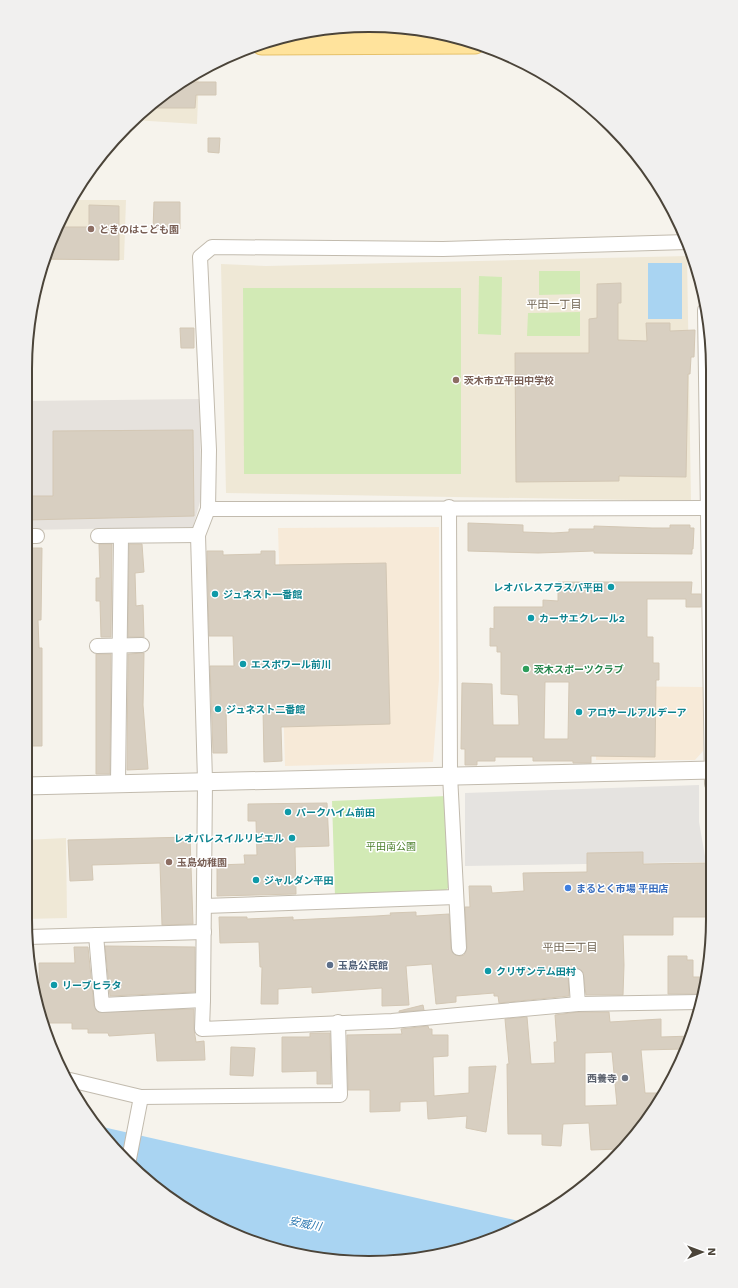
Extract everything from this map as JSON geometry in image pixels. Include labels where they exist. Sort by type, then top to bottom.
[{"type":"main road","points":[[279,44],[456,43]]},
{"type":"street","points":[[681,242],[443,249],[212,247],[200,257],[209,450],[208,509],[198,534],[205,781],[202,1029],[462,1016],[578,1004],[696,1002]]},
{"type":"street","points":[[705,358],[706,409]]},
{"type":"street","points":[[208,509],[449,507],[706,508]]},
{"type":"street","points":[[449,507],[450,775],[459,948]]},
{"type":"street","points":[[98,536],[198,534]]},
{"type":"street","points":[[118,783],[121,536]]},
{"type":"street","points":[[98,646],[142,645]]},
{"type":"street","points":[[32,786],[450,775],[706,775]]},
{"type":"street","points":[[204,906],[456,897]]},
{"type":"street","points":[[33,937],[204,932]]},
{"type":"street","points":[[96,935],[102,1005],[203,1000]]},
{"type":"street","points":[[576,976],[578,1004]]},
{"type":"street","points":[[74,1081],[140,1100],[340,1095],[338,1022]]},
{"type":"street","points":[[130,1156],[140,1100]]},
{"type":"shaded area","points":[[199,78],[197,124],[142,121],[164,102]]},
{"type":"shaded area","name":"ときのはこども園","points":[[77,200],[126,200],[124,260],[50,260]]},
{"type":"shaded area","name":"茨木市立平田中学校","points":[[686,256],[691,501],[226,493],[221,264],[266,266]]},
{"type":"shaded area","points":[[200,399],[201,498],[193,527],[32,530],[32,401]]},
{"type":"shaded area","points":[[439,527],[439,679],[433,762],[285,766],[278,528]]},
{"type":"shaded area","points":[[596,686],[703,687],[703,751],[695,760],[596,760]]},
{"type":"shaded area","points":[[699,785],[699,822],[706,862],[465,866],[465,793]]},
{"type":"shaded area","points":[[66,838],[67,918],[32,919],[32,840]]},
{"type":"green space","points":[[539,271],[580,271],[580,294],[539,295]]},
{"type":"green space","points":[[479,276],[502,277],[501,335],[478,334]]},
{"type":"green space","points":[[243,288],[461,288],[461,474],[244,474]]},
{"type":"green space","points":[[580,312],[580,336],[527,336],[528,313]]},
{"type":"green space","name":"平田南公園","points":[[447,796],[450,885],[445,892],[335,896],[332,801]]},
{"type":"water","points":[[648,263],[682,263],[682,319],[648,319]]},
{"type":"water","name":"安威川","points":[[105,1127],[518,1221],[456,1245],[413,1253],[369,1256],[303,1250],[261,1238],[200,1211],[164,1186],[147,1172],[131,1157]]},
{"type":"building","points":[[193,82],[216,82],[216,95],[196,95],[195,108],[157,108]]},
{"type":"building","points":[[208,138],[220,138],[219,153],[208,152]]},
{"type":"building","points":[[154,202],[180,202],[180,229],[153,229]]},
{"type":"building","name":"ときのはこども園","points":[[89,205],[119,206],[119,260],[51,259],[64,227],[89,227]]},
{"type":"building","points":[[621,283],[621,303],[618,303],[618,340],[647,341],[646,323],[670,323],[670,331],[695,330],[694,357],[691,357],[690,374],[688,374],[686,477],[619,476],[619,481],[516,482],[515,353],[589,353],[589,319],[597,318],[597,284]]},
{"type":"building","points":[[180,328],[194,328],[194,348],[181,348]]},
{"type":"building","points":[[193,430],[194,516],[32,520],[32,496],[53,496],[53,431]]},
{"type":"building","points":[[468,523],[523,525],[523,532],[553,533],[569,532],[569,529],[594,529],[594,526],[670,528],[670,525],[690,525],[690,528],[694,528],[693,549],[692,554],[594,553],[594,551],[538,553],[468,551]]},
{"type":"building","points":[[99,544],[112,544],[111,637],[101,637],[100,601],[96,601],[96,578],[100,578]]},
{"type":"building","points":[[129,544],[142,544],[144,572],[135,573],[136,606],[143,605],[144,637],[128,637]]},
{"type":"building","points":[[32,548],[42,548],[41,620],[38,620],[39,648],[42,648],[42,746],[32,746]]},
{"type":"building","points":[[207,551],[223,551],[223,555],[261,554],[261,551],[275,551],[275,565],[386,563],[390,724],[281,727],[282,761],[264,762],[263,708],[226,709],[227,753],[213,753],[210,666],[234,666],[233,636],[209,636]]},
{"type":"building","points":[[558,582],[692,582],[691,594],[701,594],[701,607],[686,607],[686,599],[647,599],[647,637],[653,637],[653,663],[659,663],[659,680],[656,680],[655,757],[591,756],[591,763],[573,763],[573,761],[533,761],[533,757],[495,757],[495,761],[477,761],[477,765],[465,765],[465,749],[461,749],[462,683],[492,684],[493,725],[519,725],[518,695],[501,694],[501,652],[497,652],[497,646],[490,646],[490,628],[494,629],[494,607],[543,607],[543,600],[558,601]],"holes":[[[545,682],[569,682],[568,739],[544,739]]]},
{"type":"building","points":[[144,653],[143,705],[148,769],[127,770],[128,654]]},
{"type":"building","points":[[96,654],[111,654],[110,774],[96,774]]},
{"type":"building","points":[[327,803],[329,846],[295,847],[296,894],[217,896],[217,865],[245,864],[244,855],[257,855],[256,821],[248,821],[248,804]]},
{"type":"building","points":[[190,837],[193,924],[162,925],[160,863],[92,865],[93,880],[70,881],[68,840]]},
{"type":"building","points":[[643,852],[643,864],[706,863],[706,917],[673,917],[673,935],[623,935],[623,995],[586,995],[583,972],[576,968],[568,973],[569,996],[499,1003],[498,996],[494,996],[494,993],[456,996],[456,1002],[436,1004],[432,964],[406,966],[409,1005],[382,1006],[382,988],[312,993],[312,987],[278,989],[278,1004],[261,1004],[262,967],[260,967],[259,942],[220,943],[219,917],[247,917],[247,919],[293,917],[293,920],[376,916],[391,915],[390,913],[416,912],[416,916],[449,914],[451,949],[455,955],[460,956],[464,955],[467,948],[465,907],[470,907],[469,886],[491,886],[492,893],[524,891],[523,873],[587,872],[587,853]]},
{"type":"building","points":[[105,946],[195,947],[195,992],[110,996]]},
{"type":"building","points":[[74,947],[88,947],[94,1006],[98,1012],[194,1009],[194,1029],[196,1042],[204,1041],[205,1060],[157,1061],[155,1033],[109,1036],[108,1033],[88,1033],[88,1029],[72,1029],[72,1023],[49,1023],[40,992],[39,963],[75,963]]},
{"type":"building","points":[[668,956],[687,956],[687,960],[693,960],[693,977],[701,977],[698,994],[668,994]]},
{"type":"building","points":[[423,1005],[424,1010],[399,1012],[399,1011]]},
{"type":"building","points":[[578,1012],[609,1012],[610,1022],[661,1019],[661,1037],[684,1036],[679,1049],[641,1050],[645,1093],[658,1093],[636,1124],[614,1149],[591,1150],[589,1123],[563,1124],[561,1146],[542,1145],[542,1134],[508,1134],[507,1064],[509,1064],[505,1019],[527,1017],[531,1064],[555,1063],[554,1042],[557,1042],[555,1015]],"holes":[[[612,1052],[617,1105],[585,1106],[585,1053]]]},
{"type":"building","points":[[428,1026],[429,1029],[432,1029],[432,1035],[448,1035],[448,1056],[433,1057],[434,1096],[469,1093],[469,1067],[496,1066],[486,1132],[466,1128],[467,1116],[428,1119],[427,1101],[400,1102],[400,1111],[370,1112],[370,1090],[348,1090],[347,1035],[402,1034],[401,1029]]},
{"type":"building","points":[[310,1033],[330,1033],[331,1084],[317,1084],[317,1071],[282,1072],[282,1037],[310,1037]]},
{"type":"building","points":[[231,1047],[255,1048],[253,1076],[230,1075]]},
{"type":"place","name":"ときのはこども園","points":[[91,229]]},
{"type":"place","name":"茨木市立平田中学校","points":[[456,380]]},
{"type":"place","name":"レオパレスプラスパ平田","points":[[611,587]]},
{"type":"place","name":"ジュネスト一番館","points":[[215,594]]},
{"type":"place","name":"カーサエクレール2","points":[[531,618]]},
{"type":"place","name":"エスポワール前川","points":[[243,664]]},
{"type":"place","name":"茨木スポーツクラブ","points":[[526,669]]},
{"type":"place","name":"ジュネスト二番館","points":[[218,709]]},
{"type":"place","name":"アロサールアルデーア","points":[[579,712]]},
{"type":"place","name":"パークハイム前田","points":[[288,812]]},
{"type":"place","name":"レオパレスイルリビエル","points":[[292,838]]},
{"type":"place","name":"玉島幼稚園","points":[[169,862]]},
{"type":"place","name":"ジャルダン平田","points":[[256,880]]},
{"type":"place","name":"まるとく市場 平田店","points":[[568,888]]},
{"type":"place","name":"玉島公民館","points":[[330,965]]},
{"type":"place","name":"クリザンテム田村","points":[[488,971]]},
{"type":"place","name":"リーブヒラタ","points":[[54,985]]},
{"type":"place","name":"西養寺","points":[[625,1078]]},
{"type":"district","name":"平田一丁目","points":[[554,304]]},
{"type":"district","name":"平田二丁目","points":[[570,947]]}]
